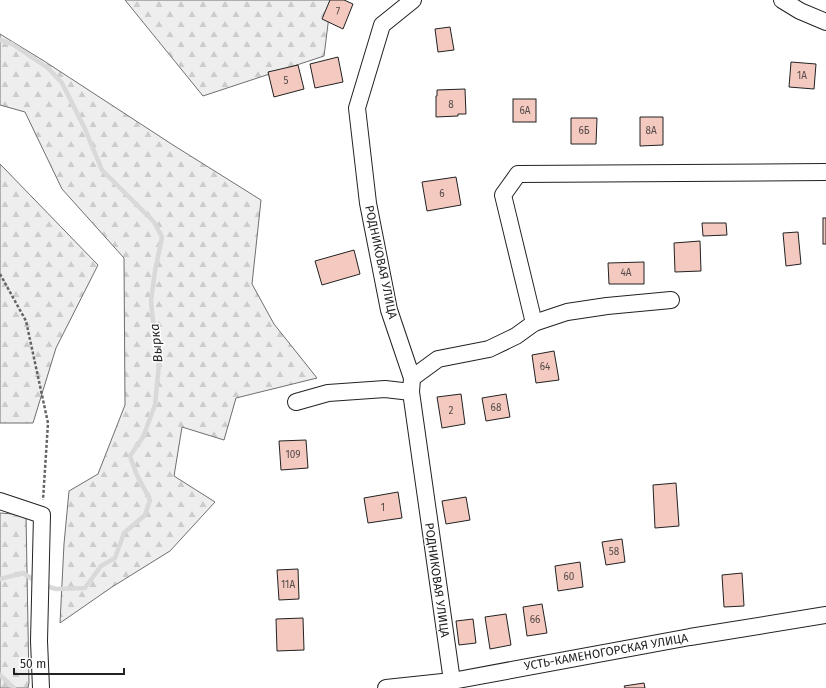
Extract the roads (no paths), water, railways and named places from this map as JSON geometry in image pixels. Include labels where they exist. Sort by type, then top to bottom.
[{"type":"street","name":"РОДНИКОВАЯ УЛИЦА","points":[[413,0],[382,25],[357,108],[368,203],[389,310],[411,385],[452,681]]},
{"type":"street","points":[[782,0],[800,11],[826,22]]},
{"type":"street","points":[[534,323],[503,195],[518,174],[826,172]]},
{"type":"street","points":[[296,402],[328,393],[385,389],[411,385],[438,359],[489,349],[516,336],[534,323],[567,312],[607,306],[671,300]]},
{"type":"street","points":[[0,501],[42,515],[39,641],[41,688]]},
{"type":"street","name":"УСТЬ-КАМЕНОГОРСКАЯ УЛИЦА","points":[[386,688],[452,681],[690,637],[826,615]]},
{"type":"waterway","name":"Вырка","points":[[0,40],[12,44],[48,68],[62,83],[85,129],[102,170],[154,222],[162,237],[151,301],[159,364],[155,405],[143,437],[130,456],[136,473],[150,500],[145,515],[124,533],[115,558],[101,566],[85,588],[56,589],[43,585]]},
{"type":"waterway","name":"Вырка","points":[[0,579],[23,573],[37,582]]},
{"type":"waterway","name":"Вырка","points":[[0,675],[14,688]]}]
